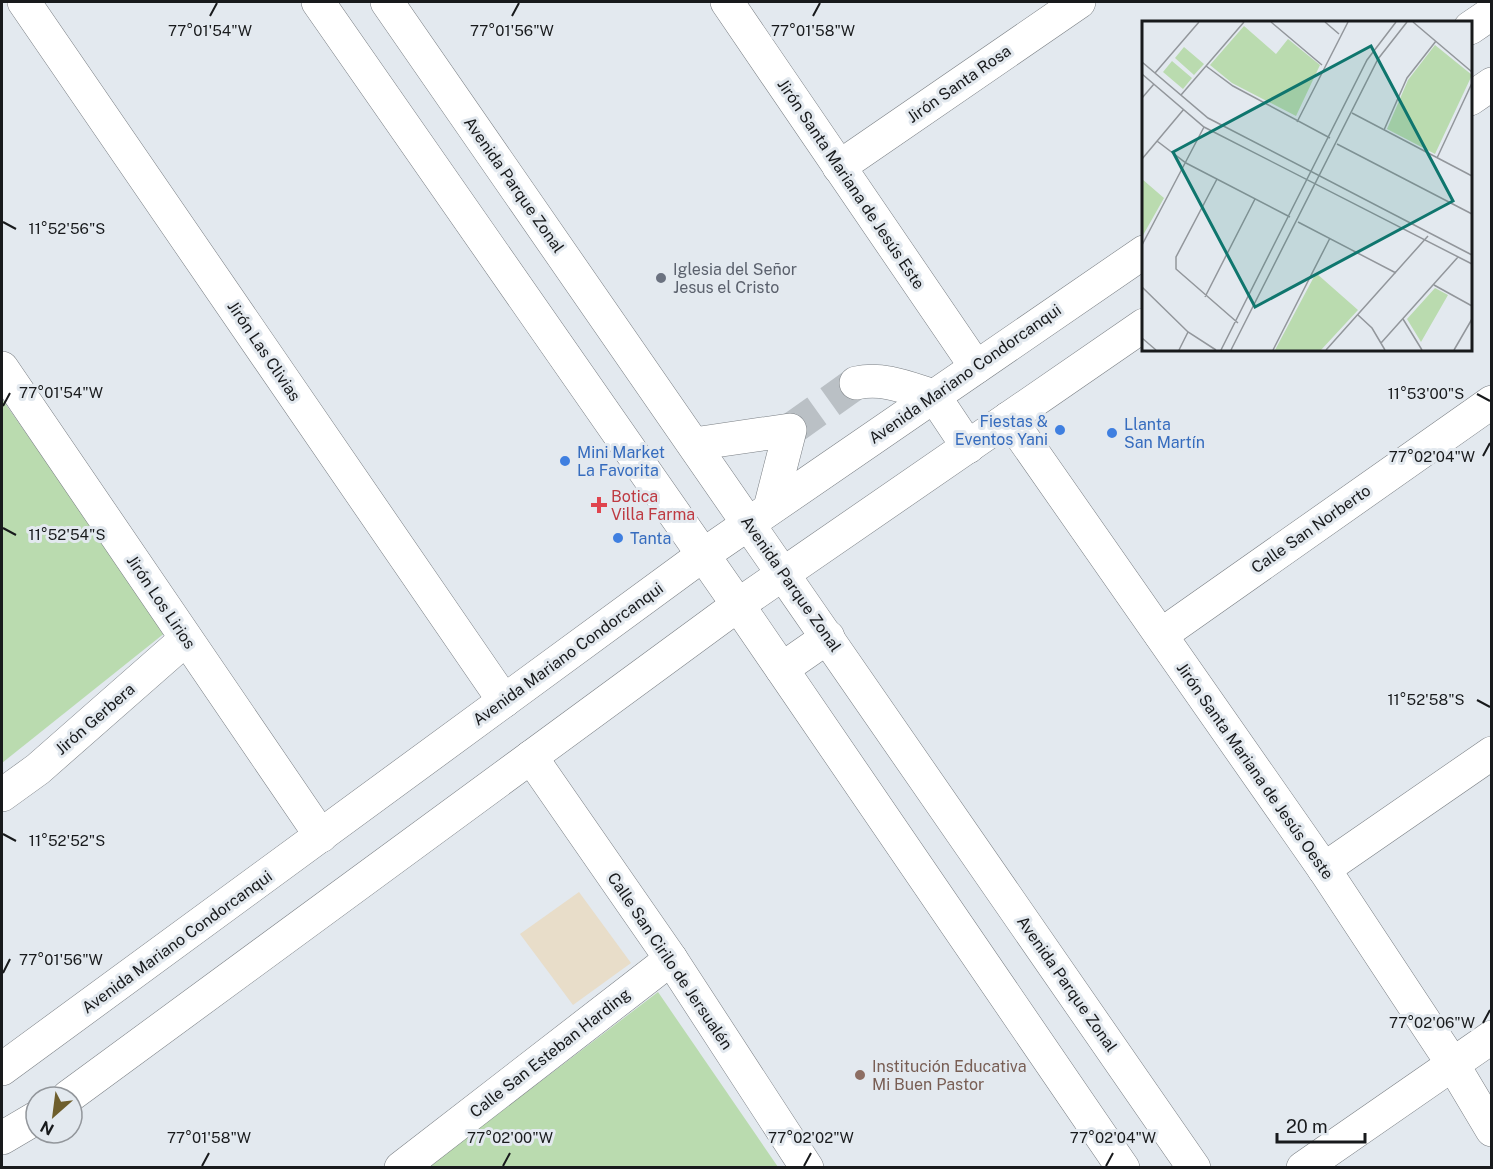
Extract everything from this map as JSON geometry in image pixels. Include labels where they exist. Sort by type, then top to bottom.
[{"type":"main road","name":"Jirón Las Clivias","points":[[24,2],[504,701]]},
{"type":"main road","points":[[318,2],[738,605],[1123,1167]]},
{"type":"main road","name":"Avenida Parque Zonal","points":[[387,2],[694,444],[760,516],[784,573],[1194,1167]]},
{"type":"main road","name":"Jirón Santa Mariana de Jesús Este","points":[[727,2],[976,367]]},
{"type":"main road","name":"Jirón Santa Rosa","points":[[839,167],[1079,2]]},
{"type":"main road","points":[[1472,27],[1491,13]]},
{"type":"main road","points":[[1472,98],[1491,84]]},
{"type":"main road","name":"Avenida Mariano Condorcanqui","points":[[2,1069],[703,555],[1142,253]]},
{"type":"main road","points":[[84,1085],[738,605],[1142,327]]},
{"type":"main road","name":"Jirón Los Lirios","points":[[2,368],[321,836]]},
{"type":"main road","points":[[856,383],[872,380],[889,382],[934,396],[968,447]]},
{"type":"main road","name":"Calle San Norberto","points":[[1161,635],[1491,402]]},
{"type":"main road","name":"Jirón Santa Mariana de Jesús Oeste","points":[[1009,418],[1324,869],[1452,1063],[1491,1130]]},
{"type":"main road","points":[[694,444],[790,430],[760,516]]},
{"type":"main road","points":[[782,669],[828,637]]},
{"type":"main road","name":"Jirón Gerbera","points":[[2,795],[38,769],[186,639]]},
{"type":"main road","points":[[1324,869],[1491,753]]},
{"type":"main road","name":"Calle San Cirilo de Jersualén","points":[[531,757],[671,959],[807,1167]]},
{"type":"main road","name":"Calle San Esteban Harding","points":[[401,1167],[671,959]]},
{"type":"main road","points":[[1303,1167],[1491,1036]]},
{"type":"main road","points":[[2,1138],[24,1125]]},
{"type":"shaded area","points":[[579,892],[631,963],[573,1005],[520,934]]},
{"type":"green space","points":[[2,399],[166,632],[2,763]]},
{"type":"green space","points":[[658,992],[778,1167],[427,1168]]},
{"type":"tunnel","points":[[790,430],[856,383]]},
{"type":"place","name":"Iglesia del Señor Jesus el Cristo","points":[[661,278]]},
{"type":"place","name":"Fiestas & Eventos Yani","points":[[1060,430]]},
{"type":"place","name":"Llanta San Martín","points":[[1112,433]]},
{"type":"place","name":"Mini Market La Favorita","points":[[565,461]]},
{"type":"place","name":"Botica Villa Farma","points":[[599,505]]},
{"type":"place","name":"Tanta","points":[[618,538]]},
{"type":"place","name":"Institución Educativa Mi Buen Pastor","points":[[860,1075]]}]
